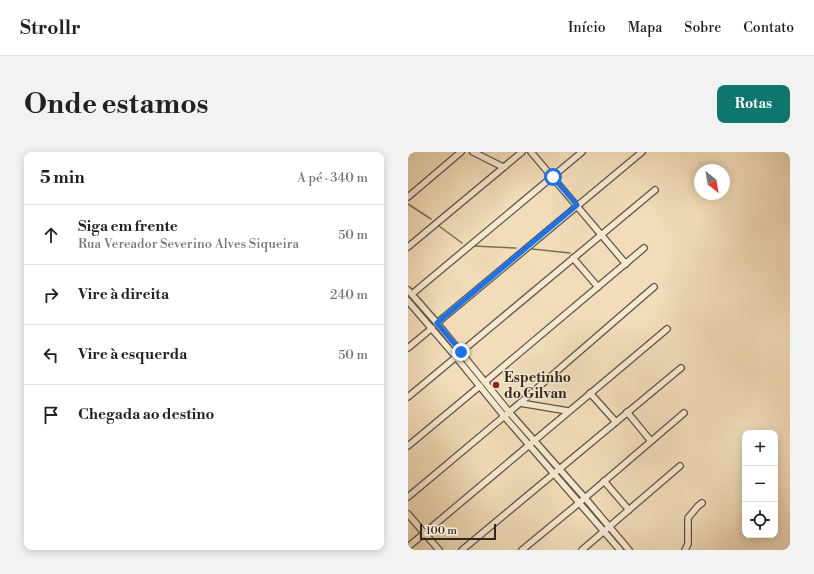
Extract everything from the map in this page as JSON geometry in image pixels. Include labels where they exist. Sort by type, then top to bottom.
[{"type":"street","points":[[408,197],[461,152]]},
{"type":"street","points":[[473,152],[503,168]]},
{"type":"street","points":[[408,247],[522,152]]},
{"type":"street","points":[[531,152],[626,264]]},
{"type":"street","points":[[582,152],[410,292],[509,412],[630,550]]},
{"type":"street","points":[[437,323],[642,152]]},
{"type":"street","points":[[461,352],[655,190]]},
{"type":"street","points":[[485,382],[644,248]]},
{"type":"street","points":[[573,258],[598,287]]},
{"type":"street","points":[[408,497],[520,403],[654,287]]},
{"type":"street","points":[[408,301],[504,416],[620,550]]},
{"type":"street","points":[[408,348],[432,328]]},
{"type":"street","points":[[408,546],[667,328]]},
{"type":"street","points":[[408,397],[456,357]]},
{"type":"street","points":[[462,550],[681,368]]},
{"type":"street","points":[[408,446],[480,386]]},
{"type":"street","points":[[590,393],[616,422]]},
{"type":"street","points":[[520,403],[568,411]]},
{"type":"street","points":[[627,412],[652,441]]},
{"type":"street","points":[[522,550],[684,413]]},
{"type":"street","points":[[582,550],[680,466]]},
{"type":"street","points":[[604,481],[629,510]]},
{"type":"street","points":[[686,550],[688,544],[688,518],[702,503]]},
{"type":"street","points":[[408,514],[440,550]]},
{"type":"waterway","points":[[408,204],[431,219]]},
{"type":"waterway","points":[[439,226],[462,243]]},
{"type":"waterway","points":[[473,246],[516,248]]},
{"type":"waterway","points":[[532,249],[570,253]]},
{"type":"place","name":"Espetinho do Gilvan","points":[[496,385]]},
{"type":"route","points":[[461,352],[437,323],[577,205],[553,177]]}]
